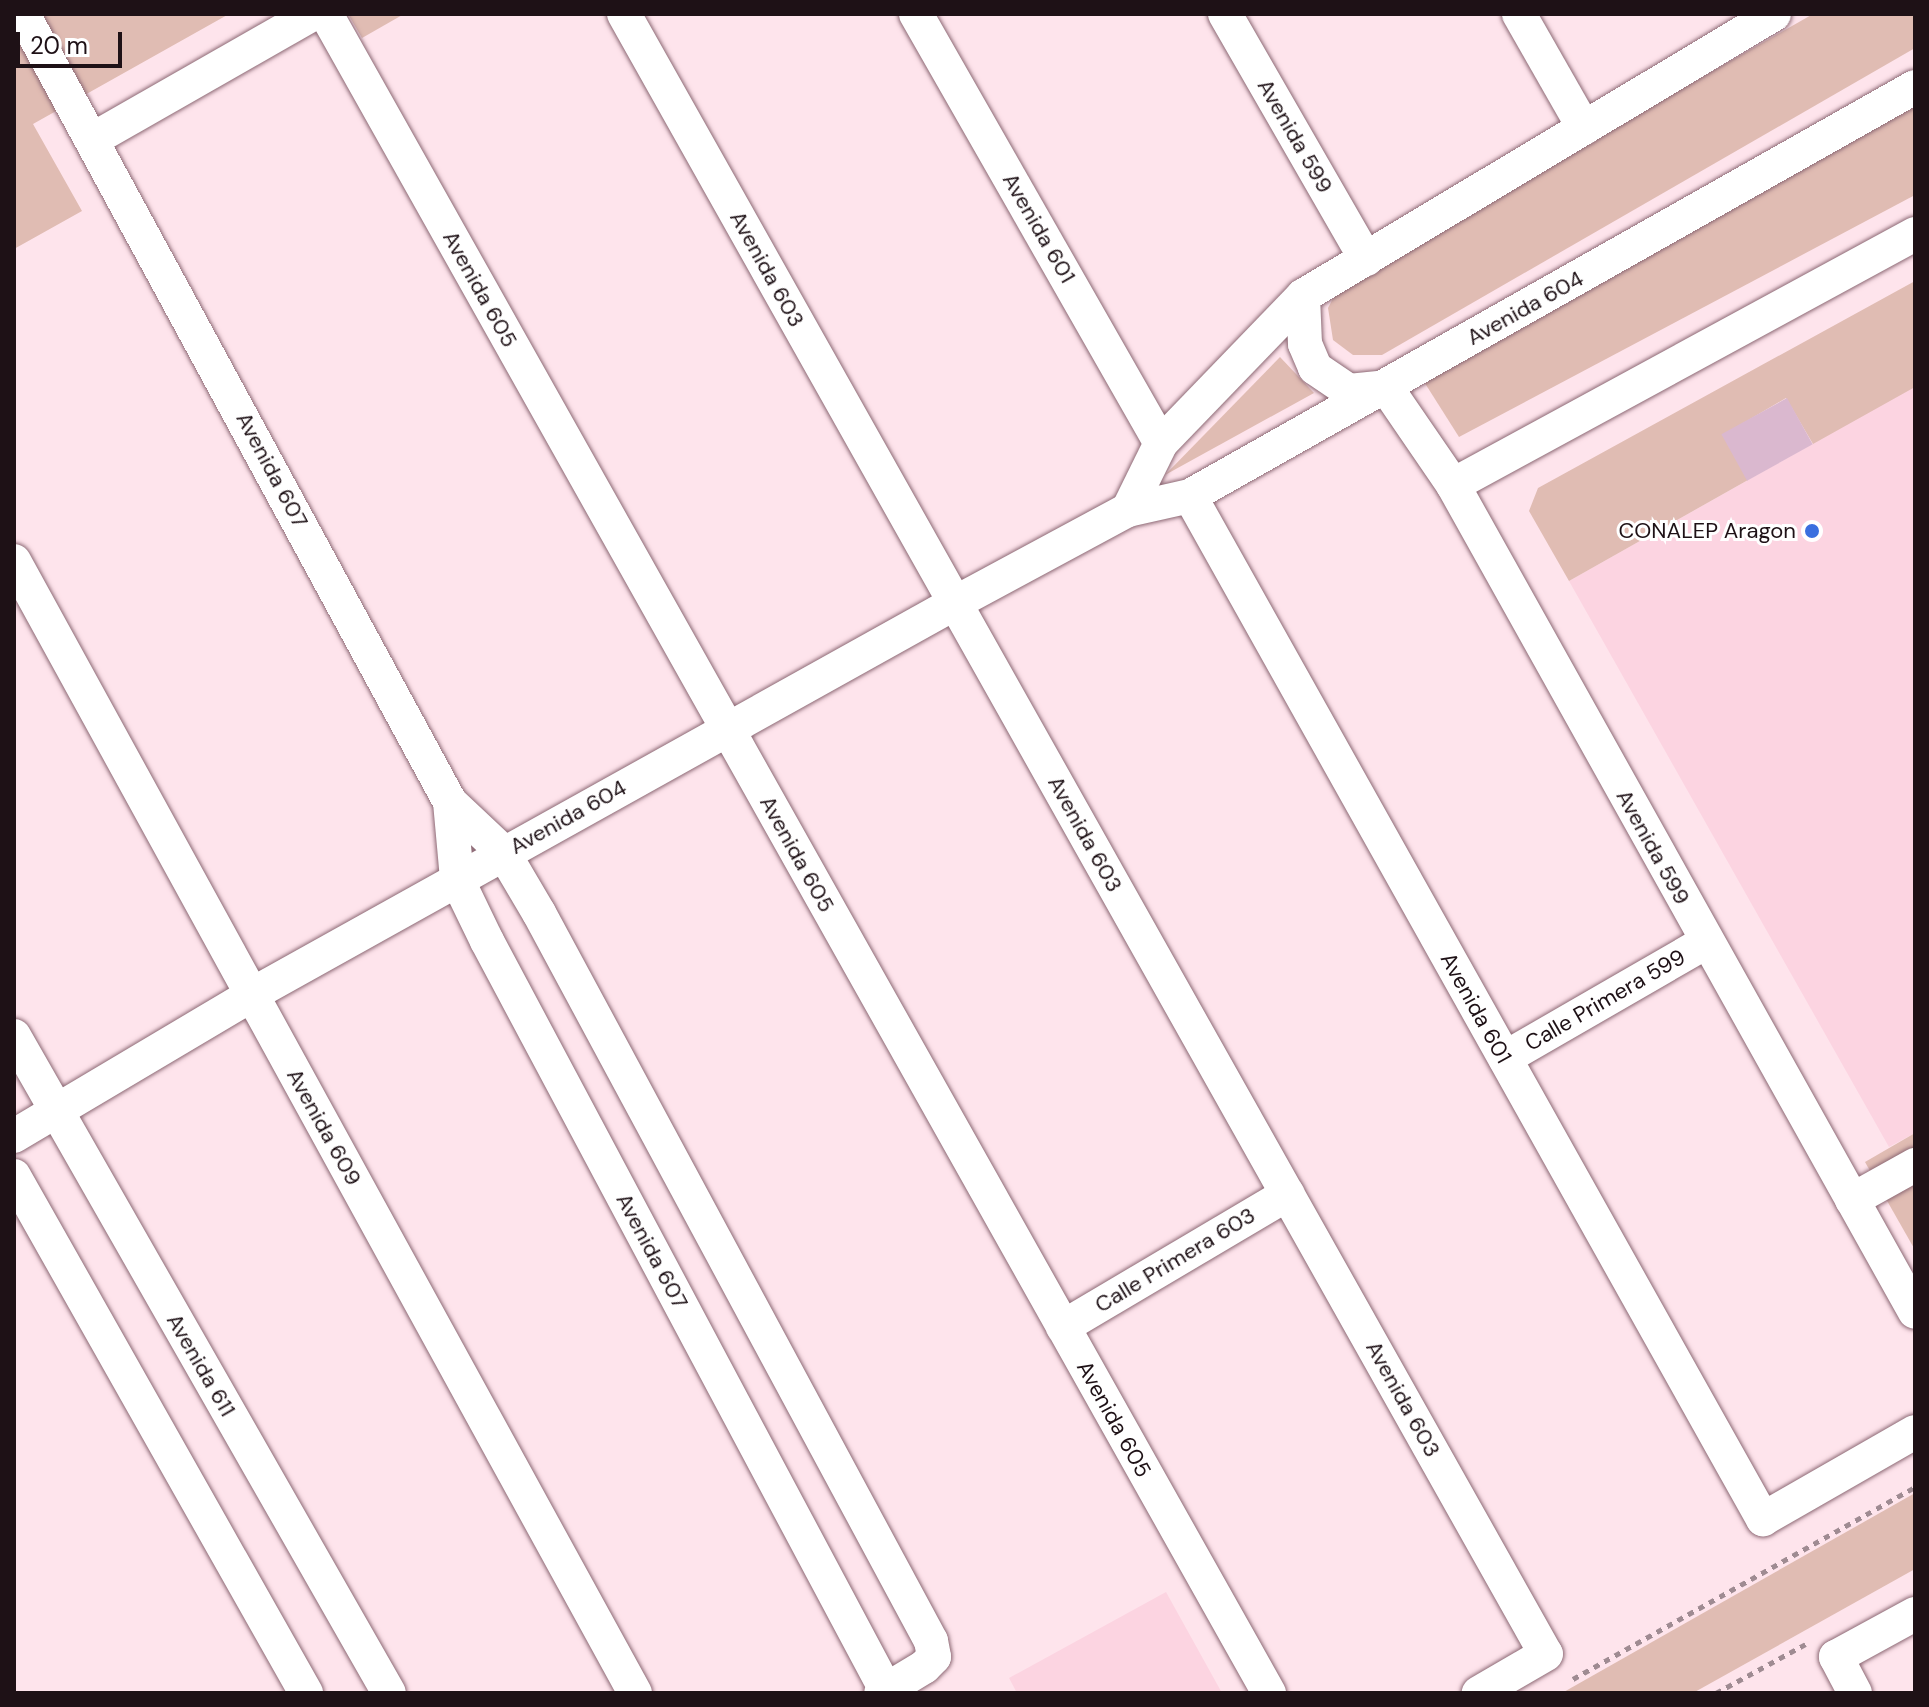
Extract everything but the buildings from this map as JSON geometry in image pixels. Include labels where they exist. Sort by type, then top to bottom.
[{"type":"street","name":"Avenida 607","points":[[23,14],[95,138],[450,802],[503,852],[934,1657],[884,1691],[457,879],[450,802]]},
{"type":"street","points":[[95,138],[312,14]]},
{"type":"street","name":"Avenida 605","points":[[326,14],[1269,1693]]},
{"type":"street","name":"Avenida 601","points":[[916,14],[1161,443]]},
{"type":"street","name":"Avenida 599","points":[[1225,14],[1366,259]]},
{"type":"street","points":[[1519,14],[1584,128]]},
{"type":"street","points":[[1128,510],[1161,443],[1303,296],[1774,14]]},
{"type":"street","name":"Avenida 603","points":[[633,17],[955,603],[1546,1654],[1479,1693]]},
{"type":"street","name":"Avenida 604","points":[[14,1136],[251,995],[503,852],[1128,510],[1190,496],[1915,87]]},
{"type":"street","points":[[1453,485],[1915,234]]},
{"type":"street","points":[[1303,296],[1305,344],[1315,368],[1349,391],[1386,387]]},
{"type":"street","name":"Avenida 599","points":[[1386,387],[1453,485],[1915,1312]]},
{"type":"street","name":"Avenida 601","points":[[1190,496],[1763,1519],[1915,1432]]},
{"type":"street","name":"Avenida 609","points":[[14,561],[635,1693]]},
{"type":"street","name":"Calle Primera 599","points":[[1505,1058],[1706,942]]},
{"type":"street","name":"Avenida 611","points":[[14,1036],[389,1693]]},
{"type":"street","points":[[1852,1200],[1915,1165]]},
{"type":"street","points":[[14,1176],[306,1693]]},
{"type":"street","name":"Calle Primera 603","points":[[1063,1327],[1288,1194]]},
{"type":"street","points":[[1855,1693],[1836,1657],[1915,1614]]},
{"type":"path","points":[[1564,1684],[1915,1487]]},
{"type":"shaded area","points":[[14,14],[229,14],[33,124],[82,211],[14,249]]},
{"type":"shaded area","points":[[348,14],[404,14],[362,38]]},
{"type":"shaded area","points":[[1813,14],[1915,14],[1915,48],[1382,355],[1353,355],[1333,340],[1328,308],[1341,283]]},
{"type":"shaded area","points":[[1915,100],[1915,195],[1459,437],[1421,377]]},
{"type":"shaded area","points":[[1915,281],[1915,387],[1813,444],[1786,398],[1723,435],[1748,480],[1569,581],[1529,511],[1538,488]]},
{"type":"shaded area","points":[[1280,357],[1314,393],[1165,475]]},
{"type":"shaded area","points":[[1915,386],[1915,1133],[1889,1147],[1569,581]]},
{"type":"shaded area","points":[[1915,1133],[1915,1250],[1865,1162]]},
{"type":"shaded area","points":[[1915,1493],[1915,1569],[1693,1693],[1562,1693]]},
{"type":"shaded area","points":[[1166,1592],[1222,1693],[1017,1693],[1009,1678]]},
{"type":"place","name":"CONALEP Aragon","points":[[1812,531]]}]
